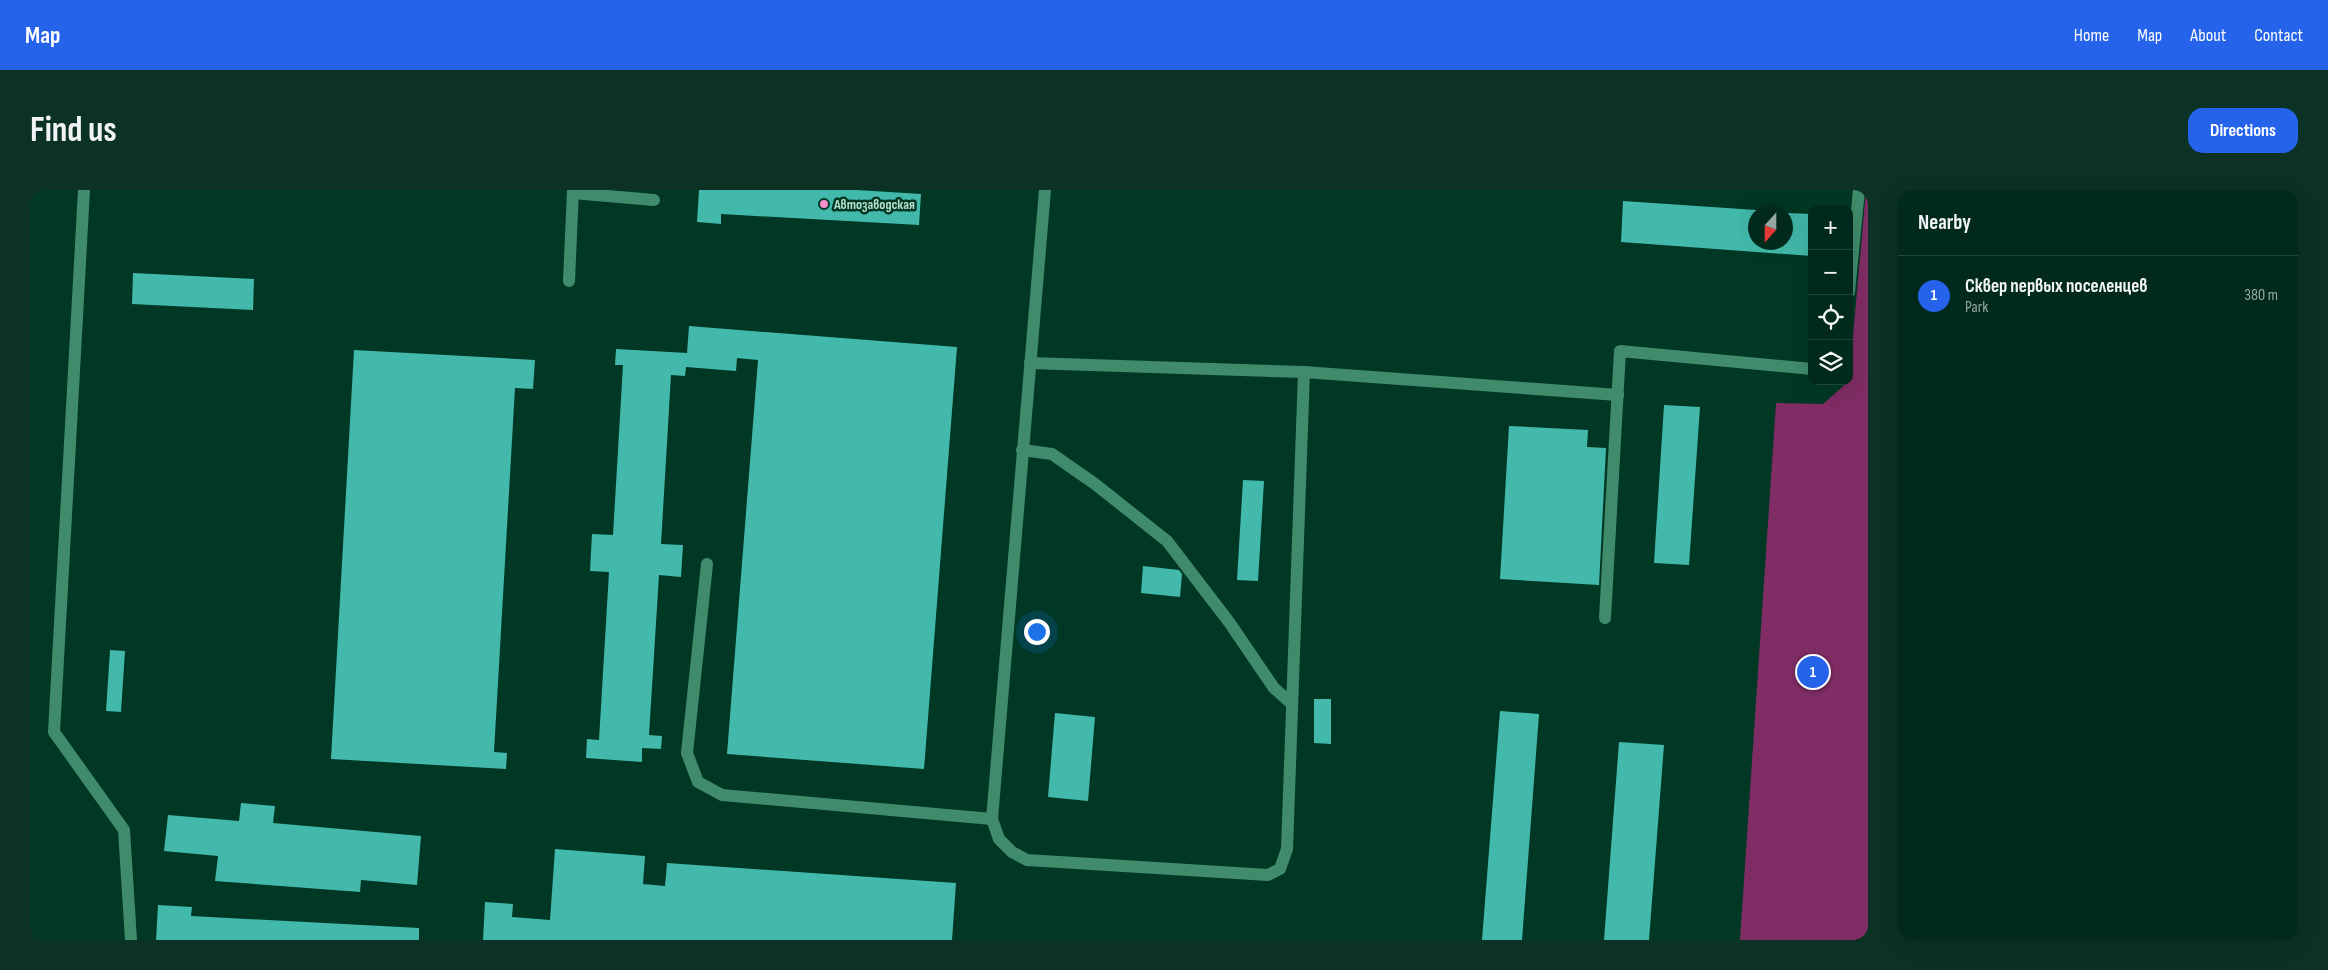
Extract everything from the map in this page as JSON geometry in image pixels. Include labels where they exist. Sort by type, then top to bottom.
[{"type":"street","points":[[84,190],[54,732],[124,830],[131,940]]},
{"type":"street","points":[[1045,190],[992,819],[1000,839],[1012,852],[1027,860],[1268,876],[1280,869],[1287,849],[1304,372]]},
{"type":"street","points":[[1853,251],[1859,190]]},
{"type":"street","points":[[569,280],[573,192],[654,200]]},
{"type":"street","points":[[1605,618],[1620,351],[1808,369]]},
{"type":"street","points":[[1030,363],[1304,372],[1618,396]]},
{"type":"street","points":[[1022,450],[1052,454],[1095,484],[1167,541],[1229,622],[1274,688],[1292,704]]},
{"type":"street","points":[[707,564],[687,754],[698,782],[722,795],[992,819]]},
{"type":"shaded area","points":[[1866,190],[1868,190],[1868,940],[1740,940],[1776,403],[1823,404],[1844,385],[1853,385],[1853,336]]},
{"type":"building","name":"Автозаводская","points":[[699,190],[857,190],[921,194],[919,225],[721,214],[721,224],[697,222]]},
{"type":"building","points":[[1623,201],[1748,209],[1748,250],[1793,250],[1793,213],[1808,214],[1808,256],[1621,242]]},
{"type":"building","points":[[133,273],[254,279],[253,310],[132,304]]},
{"type":"building","points":[[689,326],[957,347],[924,769],[727,754],[758,360],[737,358],[736,371],[686,367],[685,376],[671,375],[661,544],[683,545],[681,577],[659,575],[649,735],[662,736],[661,749],[642,748],[642,762],[586,758],[587,739],[599,740],[609,572],[590,571],[592,534],[613,535],[623,365],[615,365],[616,349],[687,353]]},
{"type":"building","points":[[354,350],[535,360],[533,389],[515,388],[494,752],[507,753],[506,769],[331,759]]},
{"type":"building","points":[[1664,405],[1700,407],[1689,565],[1654,563]]},
{"type":"building","points":[[1509,426],[1588,430],[1587,447],[1606,448],[1599,585],[1500,579]]},
{"type":"building","points":[[1243,480],[1264,481],[1258,581],[1237,580]]},
{"type":"building","points":[[1143,566],[1179,570],[1182,574],[1180,597],[1141,593]]},
{"type":"building","points":[[110,650],[125,651],[121,712],[106,711]]},
{"type":"building","points":[[1314,699],[1331,699],[1331,744],[1314,743]]},
{"type":"building","points":[[1500,711],[1539,714],[1522,940],[1482,940]]},
{"type":"building","points":[[1055,713],[1095,717],[1088,801],[1048,797]]},
{"type":"building","points":[[1619,742],[1664,745],[1649,940],[1604,940]]},
{"type":"building","points":[[241,803],[275,806],[273,823],[421,836],[417,885],[361,880],[360,892],[215,881],[218,856],[164,851],[168,815],[239,821]]},
{"type":"building","points":[[555,849],[645,856],[643,884],[665,886],[667,863],[956,883],[952,940],[483,940],[485,902],[513,904],[512,917],[550,920]]},
{"type":"building","points":[[158,905],[192,907],[191,916],[419,928],[419,940],[156,940]]},
{"type":"place","name":"Автозаводская","points":[[824,204]]},
{"type":"place","name":"Сквер первых поселенцев","points":[[1813,672]]}]
